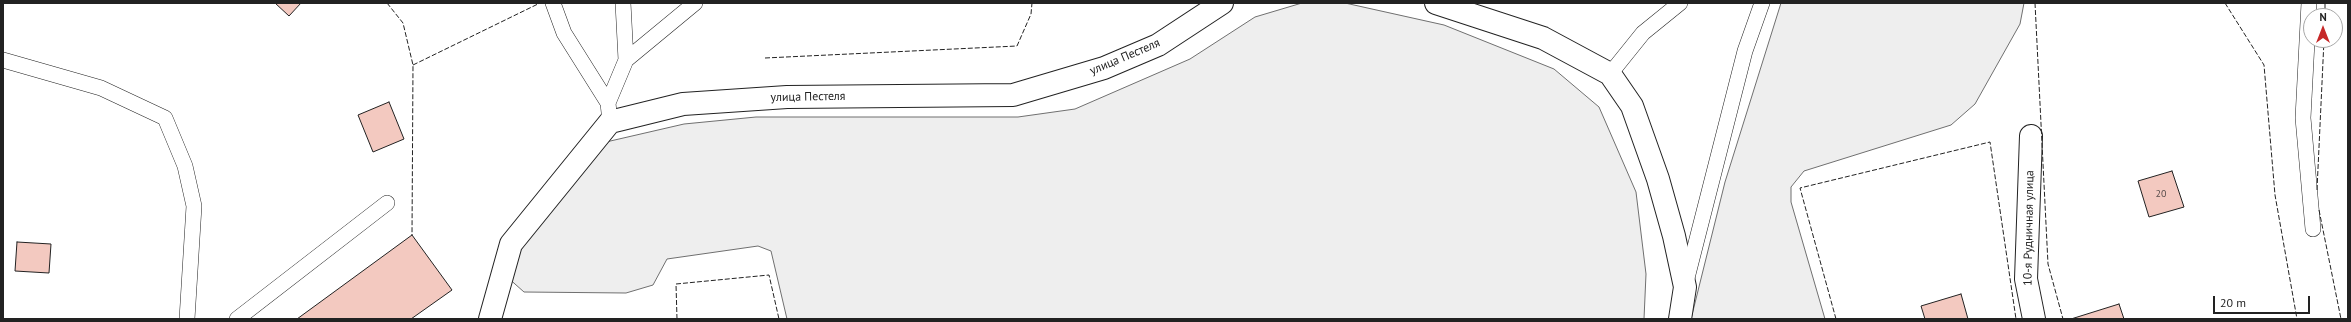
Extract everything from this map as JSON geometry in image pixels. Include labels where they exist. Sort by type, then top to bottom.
[{"type":"street","name":"улица Пестеля","points":[[609,112],[683,104],[779,97],[1013,95],[1104,68],[1158,45],[1222,3]]},
{"type":"street","points":[[1436,3],[1543,38],[1610,74],[1632,106],[1658,179],[1674,236],[1685,287],[1680,319]]},
{"type":"street","points":[[490,319],[511,244],[609,112]]},
{"type":"street","name":"10-я Рудничная улица","points":[[2031,136],[2026,279],[2034,319]]},
{"type":"lane","points":[[553,3],[564,33],[609,112]]},
{"type":"lane","points":[[609,112],[626,60],[623,3]]},
{"type":"lane","points":[[626,60],[696,3]]},
{"type":"lane","points":[[1610,74],[1643,33],[1680,3]]},
{"type":"lane","points":[[1685,287],[1745,51],[1762,3]]},
{"type":"lane","points":[[2309,3],[2303,118],[2313,229]]},
{"type":"lane","points":[[3,60],[101,88],[165,118],[185,166],[194,206],[187,319]]},
{"type":"lane","points":[[237,319],[387,203]]},
{"type":"shaded area","points":[[1302,3],[1345,3],[1444,25],[1554,69],[1599,107],[1636,192],[1646,274],[1644,319],[787,319],[771,251],[758,246],[667,259],[653,285],[626,293],[524,292],[506,276],[514,246],[606,142],[684,124],[756,117],[1018,117],[1075,109],[1190,59],[1255,17]]},
{"type":"shaded area","points":[[1781,3],[2024,3],[2020,24],[1975,104],[1951,125],[1804,171],[1791,187],[1791,202],[1825,319],[1691,319],[1725,182]]},
{"type":"building","points":[[275,3],[301,3],[289,16]]},
{"type":"building","points":[[389,102],[404,139],[373,152],[358,115]]},
{"type":"building","points":[[2172,171],[2184,207],[2149,217],[2138,181]]},
{"type":"building","points":[[412,235],[452,290],[411,319],[297,319]]},
{"type":"building","points":[[17,242],[51,244],[49,273],[15,271]]},
{"type":"building","points":[[1961,294],[1968,319],[1925,319],[1921,306]]},
{"type":"building","points":[[2119,304],[2124,319],[2071,319]]},
{"type":"fence","points":[[387,3],[403,23],[413,65],[412,235]]},
{"type":"fence","points":[[413,65],[540,3]]},
{"type":"fence","points":[[765,58],[1017,46],[1031,14],[1032,3]]},
{"type":"fence","points":[[2035,3],[2048,264],[2063,319]]},
{"type":"fence","points":[[2225,3],[2264,65],[2275,195],[2297,319]]},
{"type":"fence","points":[[2325,3],[2325,8]]},
{"type":"fence","points":[[2317,190],[2324,48]]},
{"type":"fence","points":[[1836,319],[1800,188],[1990,142],[2016,319]]},
{"type":"fence","points":[[2319,210],[2341,319]]},
{"type":"fence","points":[[677,319],[676,284],[769,275],[779,319]]}]
